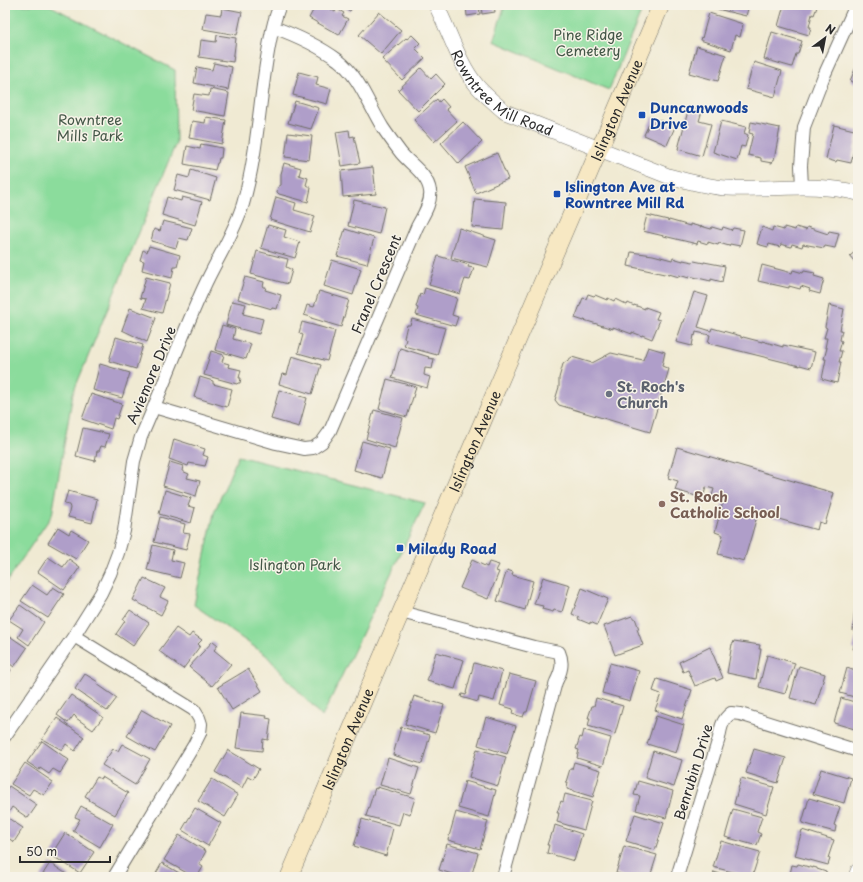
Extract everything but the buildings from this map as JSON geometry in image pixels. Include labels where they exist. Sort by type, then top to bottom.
[{"type":"main road","name":"Islington Avenue","points":[[289,877],[661,5]]},
{"type":"street","name":"Aviemore Drive","points":[[5,736],[74,636],[101,593],[118,553],[127,511],[134,461],[141,437],[204,288],[227,242],[242,205],[249,179],[255,145],[263,80],[273,27],[280,5]]},
{"type":"street","name":"Rowntree Mill Road","points":[[436,5],[464,66],[478,87],[492,102],[505,112],[600,149]]},
{"type":"street","points":[[802,187],[801,166],[804,126],[823,78],[856,8]]},
{"type":"street","name":"Franel Crescent","points":[[154,407],[276,443],[304,449],[313,448],[322,442],[330,431],[417,227],[430,200],[431,192],[428,182],[402,154],[383,128],[355,78],[347,69],[322,50],[291,34],[273,27]]},
{"type":"street","points":[[600,149],[668,176],[696,184],[728,188],[802,187],[836,189],[858,194]]},
{"type":"street","points":[[401,612],[559,652],[562,658],[561,672],[556,682],[502,877]]},
{"type":"street","points":[[74,636],[194,710],[201,724],[200,733],[185,761],[114,877]]},
{"type":"street","name":"Benrubin Drive","points":[[677,877],[721,727],[725,718],[731,714],[740,714],[858,751]]},
{"type":"street","points":[[856,877],[858,871]]},
{"type":"green space","name":"Rowntree Mills Park","points":[[5,5],[49,5],[175,70],[176,143],[73,393],[52,515],[5,584]]},
{"type":"green space","name":"Pine Ridge Cemetery","points":[[505,5],[644,5],[609,90],[493,41]]},
{"type":"green space","name":"Islington Park","points":[[238,456],[425,503],[322,717],[266,655],[194,605],[214,513]]},
{"type":"place","name":"Duncanwoods Drive","points":[[642,115]]},
{"type":"place","name":"Islington Ave at Rowntree Mill Rd","points":[[557,194]]},
{"type":"place","name":"St. Roch's Church","points":[[609,394]]},
{"type":"place","name":"St. Roch Catholic School","points":[[662,504]]},
{"type":"place","name":"Milady Road","points":[[400,548]]}]
